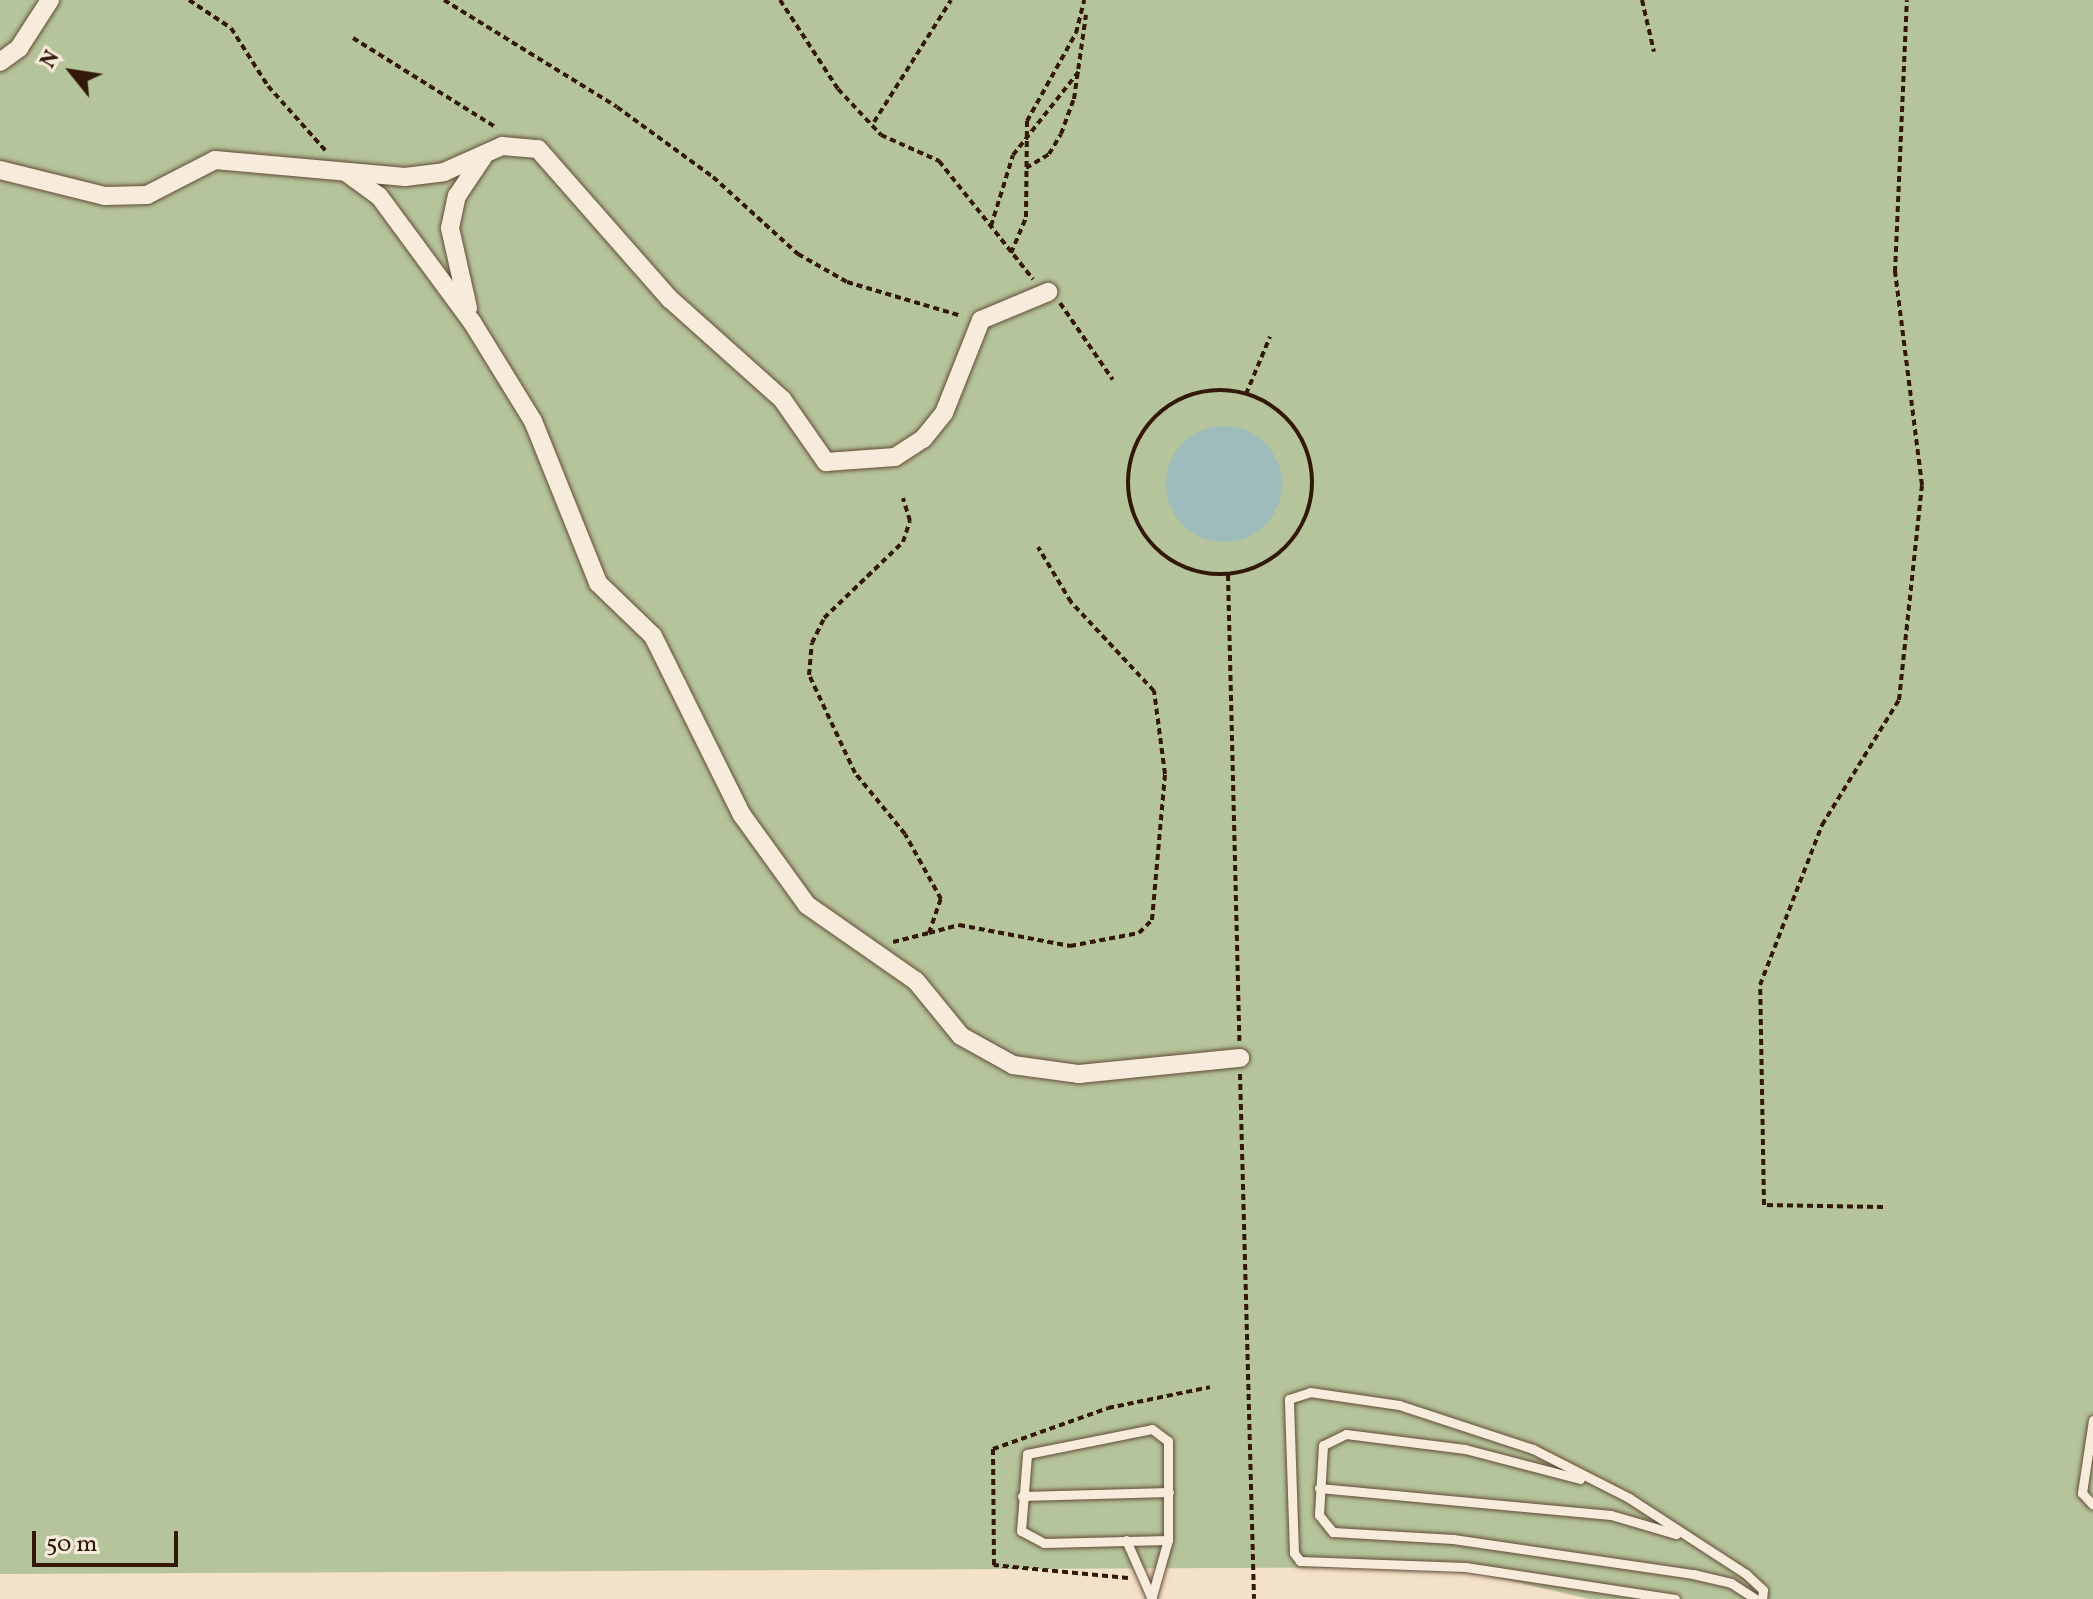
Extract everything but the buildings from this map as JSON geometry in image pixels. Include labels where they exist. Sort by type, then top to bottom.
[{"type":"street","points":[[0,62],[19,48],[50,0]]},
{"type":"street","points":[[0,170],[105,196],[147,195],[215,160],[405,177],[519,143],[538,149],[563,171],[670,299],[782,399],[826,462],[895,457],[923,439],[944,413],[981,320],[1048,292]]},
{"type":"street","points":[[472,322],[450,228],[457,196],[485,155]]},
{"type":"street","points":[[347,173],[379,196],[472,322],[533,421],[598,583],[653,636],[742,815],[807,905],[916,981],[961,1036],[1013,1065],[1079,1074],[1240,1058]]},
{"type":"lane","points":[[1675,1599],[1465,1567],[1300,1561],[1294,1553],[1289,1399],[1310,1392],[1399,1405],[1533,1449],[1746,1574],[1763,1590],[1762,1599]]},
{"type":"lane","points":[[2093,1420],[2082,1493],[2093,1505]]},
{"type":"lane","points":[[1152,1598],[1168,1540],[1168,1441],[1152,1429],[1027,1454],[1021,1531],[1030,1541],[1168,1540]]},
{"type":"lane","points":[[1587,1480],[1465,1449],[1346,1434],[1323,1445],[1319,1488],[1321,1525],[1333,1532],[1453,1539],[1693,1574],[1731,1583],[1756,1599]]},
{"type":"lane","points":[[1319,1488],[1611,1515],[1687,1538]]},
{"type":"lane","points":[[1022,1496],[1169,1492]]},
{"type":"lane","points":[[1126,1540],[1152,1598]]},
{"type":"path","points":[[189,0],[231,28],[268,86],[347,173]]},
{"type":"path","points":[[444,0],[617,107],[713,177],[798,254],[847,282],[981,320]]},
{"type":"path","points":[[780,0],[838,89],[874,122],[881,135],[939,161],[1016,260]]},
{"type":"path","points":[[874,122],[951,0]]},
{"type":"path","points":[[1026,168],[1049,154],[1061,134],[1080,70],[1087,10],[1084,0]]},
{"type":"path","points":[[1642,0],[1654,52]]},
{"type":"path","points":[[1883,1207],[1764,1205],[1760,985],[1822,825],[1899,700],[1922,485],[1895,272],[1907,0]]},
{"type":"path","points":[[1011,253],[1022,238],[1026,168],[1023,143],[1040,92],[1087,10]]},
{"type":"path","points":[[353,38],[519,143]]},
{"type":"path","points":[[991,226],[1000,180],[1023,143],[1080,70]]},
{"type":"path","points":[[1048,292],[1069,311],[1113,380]]},
{"type":"path","points":[[1246,394],[1270,337]]},
{"type":"path","points":[[1197,392],[1246,394],[1283,413],[1301,437],[1311,497],[1283,550],[1228,575],[1169,560],[1132,512],[1127,482],[1146,424],[1169,404],[1197,392]]},
{"type":"path","points":[[903,498],[910,521],[903,542],[824,618],[812,643],[809,675],[855,773],[934,876],[941,899],[929,933]]},
{"type":"path","points":[[868,948],[959,925],[1070,946],[1139,933],[1152,920],[1165,774],[1154,691],[1071,602],[1038,547]]},
{"type":"path","points":[[1228,575],[1254,1599]]},
{"type":"green space","points":[[0,0],[2093,0],[2093,1599],[1590,1599],[1450,1567],[0,1574]]},
{"type":"water","points":[[1224,426],[1246,430],[1265,443],[1278,462],[1282,484],[1278,506],[1265,525],[1246,538],[1224,542],[1202,538],[1183,525],[1170,506],[1166,484],[1170,462],[1183,443],[1202,430]]}]
